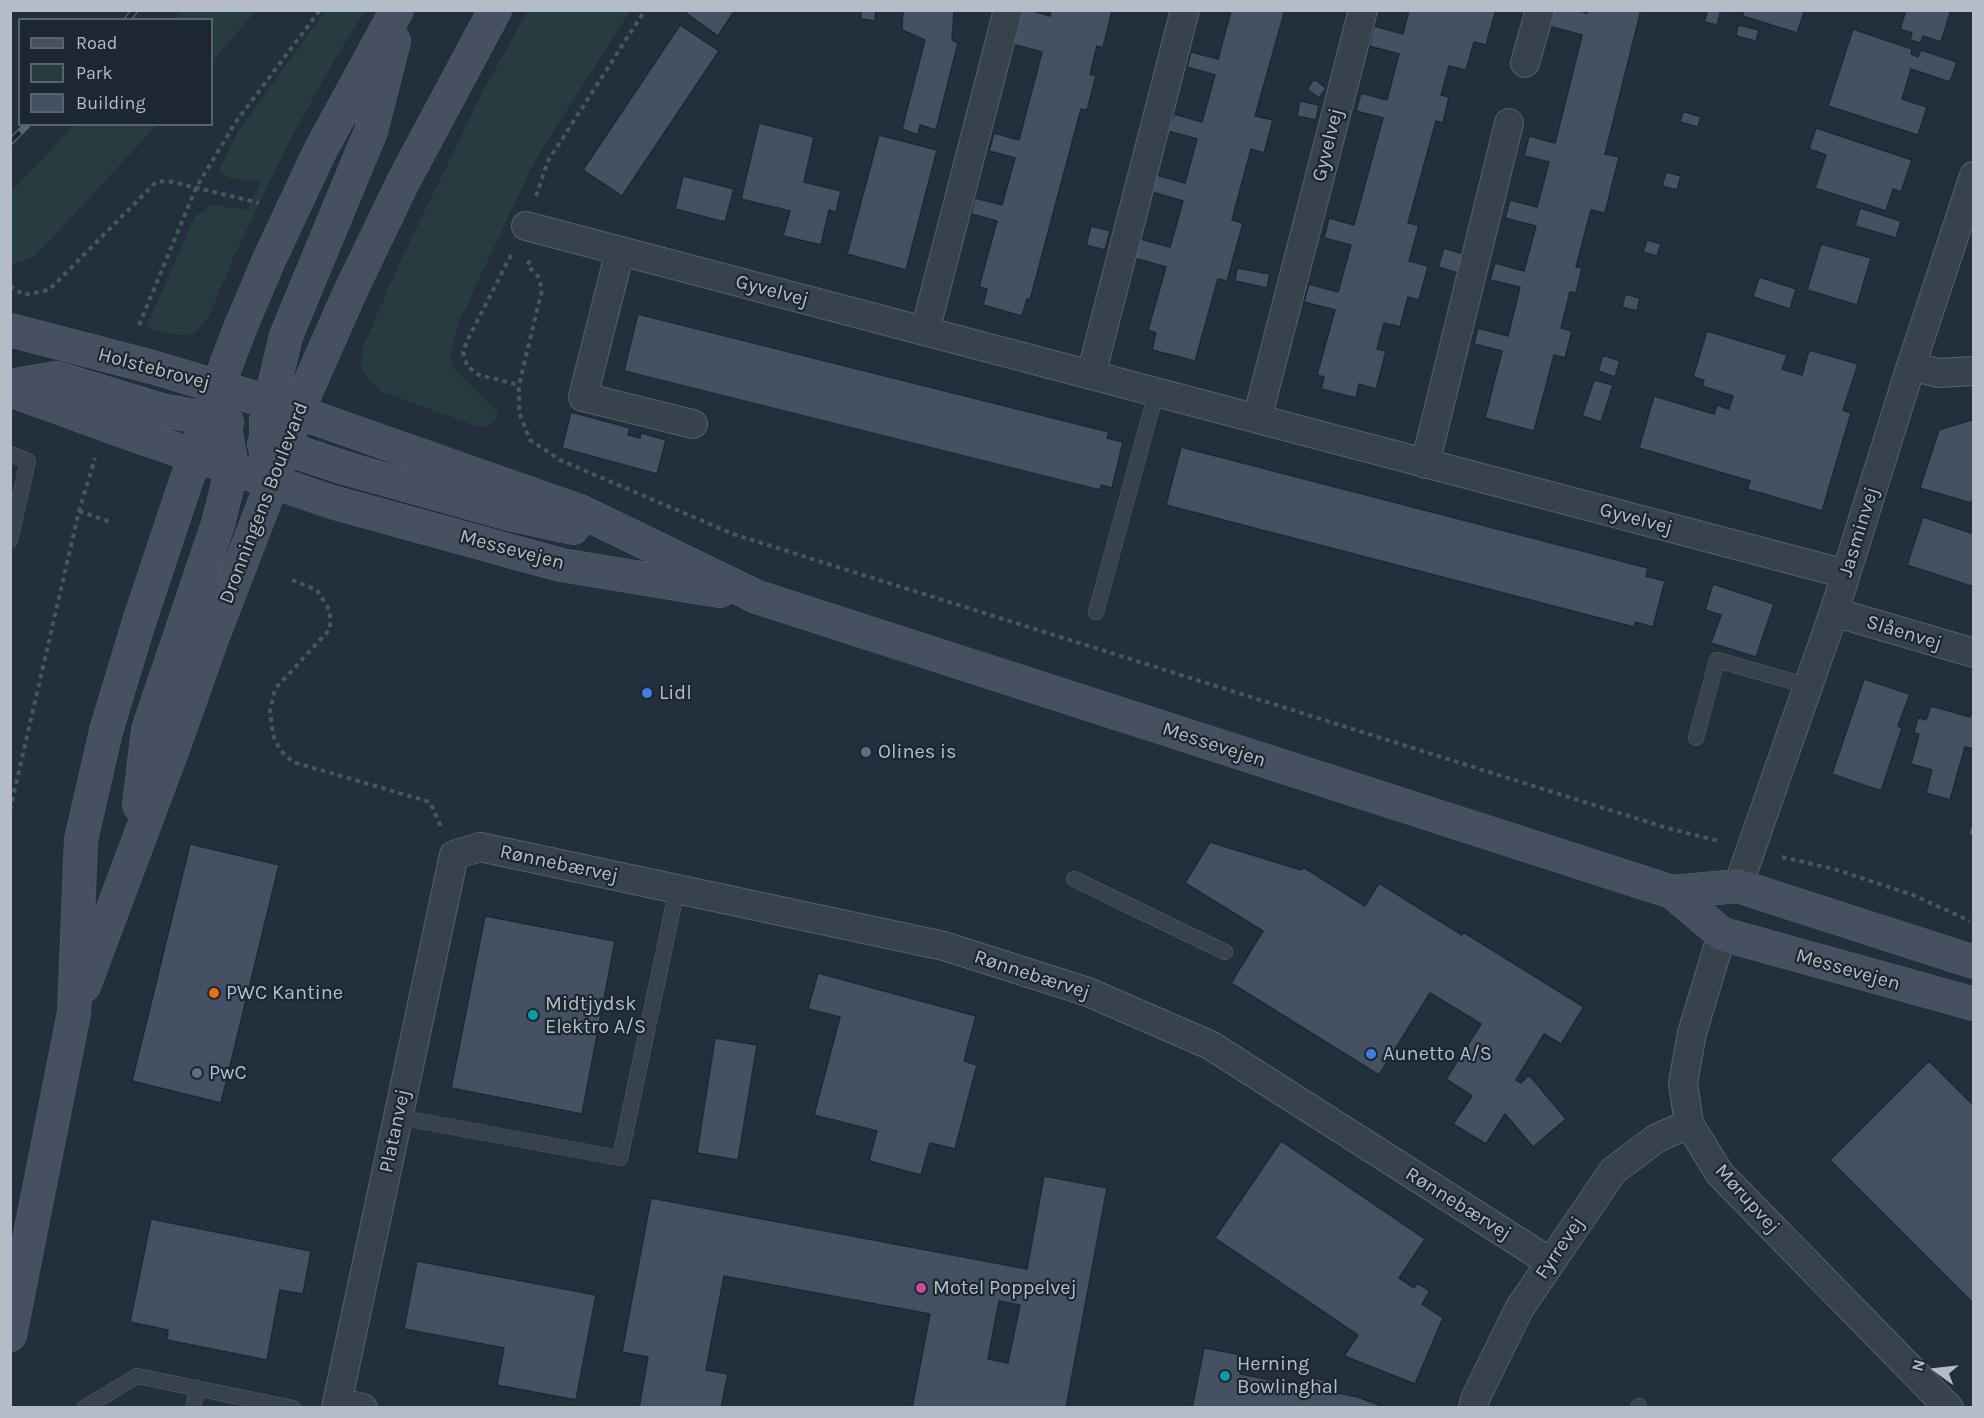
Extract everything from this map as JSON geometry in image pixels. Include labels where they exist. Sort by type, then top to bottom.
[{"type":"main road","points":[[134,854],[148,730],[218,524],[223,439],[218,386],[268,262],[320,151],[397,10]]},
{"type":"main road","points":[[10,388],[195,456],[223,439],[276,425],[286,336],[371,131],[402,10]]},
{"type":"main road","name":"Dronningens Boulevard","points":[[74,1012],[272,483],[276,425],[351,290],[403,182],[495,10]]},
{"type":"main road","name":"Holstebrovej","points":[[16,332],[218,386],[276,425]]},
{"type":"main road","points":[[10,388],[57,378],[161,410],[223,439],[272,483]]},
{"type":"main road","name":"Messevejen","points":[[276,425],[582,512],[757,597],[1672,892],[1722,934],[1974,1004]]},
{"type":"main road","name":"Dronningens Boulevard","points":[[10,1335],[74,1012],[81,840],[106,732],[139,622],[195,456]]},
{"type":"main road","name":"Messevejen","points":[[272,483],[332,502],[561,564],[757,597]]},
{"type":"main road","points":[[1722,934],[1738,886]]},
{"type":"main road","name":"Messevejen","points":[[1672,892],[1738,886],[1974,962]]},
{"type":"street","points":[[925,331],[1008,10]]},
{"type":"street","points":[[1090,375],[1185,10]]},
{"type":"street","name":"Gyvelvej","points":[[1257,419],[1363,10]]},
{"type":"street","points":[[1525,63],[1540,10]]},
{"type":"street","points":[[1425,464],[1509,123]]},
{"type":"street","name":"Jasminvej","points":[[1738,886],[1834,612],[1911,366],[1974,176]]},
{"type":"street","name":"Gyvelvej","points":[[526,226],[1846,574]]},
{"type":"street","points":[[620,251],[583,397],[693,424]]},
{"type":"street","points":[[1911,366],[1938,373],[1974,371]]},
{"type":"street","name":"Slåenvej","points":[[1834,612],[1974,653]]},
{"type":"street","name":"Rønnebærvej","points":[[454,855],[480,847],[944,946],[1088,992],[1210,1046],[1550,1262]]},
{"type":"street","name":"Platanvej","points":[[346,1406],[398,1117],[454,855]]},
{"type":"street","name":"Mørupvej","points":[[1722,934],[1690,1043],[1683,1083],[1689,1124],[1720,1174],[1949,1407]]},
{"type":"street","name":"Fyrrevej","points":[[1473,1407],[1519,1309],[1613,1171],[1657,1138],[1689,1124]]},
{"type":"lane","points":[[1096,612],[1156,393]]},
{"type":"lane","points":[[10,454],[28,461],[10,540]]},
{"type":"lane","points":[[1696,738],[1717,660],[1808,686]]},
{"type":"lane","points":[[1074,879],[1226,952]]},
{"type":"lane","points":[[398,1117],[620,1158],[677,889]]},
{"type":"lane","points":[[84,1407],[137,1376],[293,1407]]},
{"type":"lane","points":[[194,1407],[197,1388]]},
{"type":"path","points":[[139,325],[196,188],[235,123],[320,10]]},
{"type":"path","points":[[10,286],[24,296],[49,290],[156,182],[168,181],[264,204]]},
{"type":"path","points":[[526,265],[538,276],[542,290],[519,385],[519,412],[531,440],[560,460],[733,534],[1666,828],[1834,870],[1913,895],[1974,923]]},
{"type":"path","points":[[10,810],[79,511],[97,450]]},
{"type":"path","points":[[79,511],[113,523]]},
{"type":"path","points":[[292,580],[317,590],[330,611],[330,629],[275,689],[270,711],[273,735],[280,750],[293,762],[430,802],[454,855]]},
{"type":"green space","points":[[182,10],[256,10],[213,60],[213,18],[174,18]]},
{"type":"green space","points":[[325,11],[365,11],[333,62],[287,146],[236,252],[208,318],[196,332],[187,335],[169,334],[146,327],[195,216],[212,205],[248,210],[261,181],[228,178],[220,169],[237,133]]},
{"type":"green space","points":[[528,11],[630,11],[534,162],[459,322],[450,357],[453,368],[498,413],[497,420],[488,427],[479,427],[383,392],[367,379],[361,366],[363,347],[398,266],[485,87]]},
{"type":"green space","points":[[74,126],[156,126],[36,255],[11,266],[11,192]]},
{"type":"building","points":[[682,10],[735,10],[718,36]]},
{"type":"building","points":[[861,10],[876,10],[875,21],[861,19]]},
{"type":"building","points":[[903,10],[954,10],[952,40],[958,43],[936,130],[920,125],[918,135],[902,129],[925,40],[902,30]]},
{"type":"building","points":[[1021,10],[1050,16],[1051,10],[1112,11],[1103,48],[1097,46],[1090,74],[1096,76],[1087,110],[1081,109],[1030,300],[1027,299],[1022,316],[983,305],[987,289],[979,287],[997,221],[971,214],[975,198],[1002,205],[1015,158],[989,151],[994,133],[1019,140],[1042,52],[1012,44]]},
{"type":"building","points":[[1228,10],[1285,10],[1255,116],[1273,120],[1264,153],[1251,149],[1232,220],[1243,223],[1227,281],[1218,279],[1195,361],[1152,350],[1156,333],[1148,330],[1166,267],[1134,258],[1140,239],[1170,247],[1183,201],[1152,192],[1156,175],[1185,183],[1197,139],[1168,131],[1174,114],[1202,122],[1215,75],[1187,67],[1191,52],[1218,59],[1231,11]]},
{"type":"building","points":[[1409,10],[1496,10],[1486,45],[1474,42],[1466,70],[1449,66],[1441,95],[1449,97],[1443,123],[1436,121],[1408,223],[1419,225],[1409,261],[1428,266],[1419,300],[1408,297],[1400,327],[1384,323],[1377,349],[1386,351],[1376,389],[1359,384],[1356,398],[1321,389],[1324,377],[1317,375],[1335,310],[1304,302],[1309,284],[1338,292],[1351,245],[1324,238],[1329,218],[1354,225],[1383,118],[1356,111],[1361,93],[1387,100],[1399,54],[1369,46],[1374,26],[1403,34]]},
{"type":"building","points":[[1547,10],[1575,10],[1587,13],[1588,10],[1641,10],[1605,154],[1619,157],[1605,213],[1591,210],[1576,267],[1582,268],[1576,293],[1570,292],[1561,328],[1572,331],[1565,358],[1554,355],[1534,431],[1485,418],[1502,351],[1474,344],[1478,328],[1508,336],[1520,287],[1490,280],[1495,263],[1524,271],[1536,226],[1505,218],[1510,200],[1537,207],[1549,162],[1524,156],[1529,136],[1555,143],[1582,35],[1544,25]]},
{"type":"building","points":[[1708,10],[1721,10],[1717,25],[1704,22]]},
{"type":"building","points":[[1744,10],[1801,10],[1804,12],[1797,33],[1743,16]]},
{"type":"building","points":[[1906,10],[1951,10],[1941,42],[1923,36],[1921,43],[1910,40],[1912,33],[1900,29]]},
{"type":"building","points":[[680,25],[719,51],[622,196],[583,170]]},
{"type":"building","points":[[1738,25],[1759,30],[1756,41],[1736,36]]},
{"type":"building","points":[[1853,29],[1912,49],[1911,54],[1918,57],[1921,50],[1957,62],[1950,82],[1911,69],[1902,99],[1927,107],[1918,135],[1828,106]]},
{"type":"building","points":[[1314,79],[1326,88],[1319,98],[1307,89]]},
{"type":"building","points":[[1300,101],[1319,105],[1316,120],[1297,116]]},
{"type":"building","points":[[1683,111],[1701,117],[1698,127],[1680,122]]},
{"type":"building","points":[[759,123],[814,137],[804,182],[841,191],[836,212],[829,210],[821,245],[783,236],[790,211],[741,199]]},
{"type":"building","points":[[1816,128],[1912,160],[1901,192],[1893,189],[1886,211],[1815,188],[1826,155],[1809,149]]},
{"type":"building","points":[[879,135],[937,150],[906,270],[847,254]]},
{"type":"building","points":[[1666,172],[1681,176],[1677,190],[1662,186]]},
{"type":"building","points":[[683,176],[734,189],[725,222],[675,209]]},
{"type":"building","points":[[1860,208],[1901,221],[1896,238],[1855,226]]},
{"type":"building","points":[[1091,226],[1110,231],[1105,250],[1086,245]]},
{"type":"building","points":[[1647,240],[1661,244],[1657,256],[1643,252]]},
{"type":"building","points":[[1821,244],[1871,258],[1857,305],[1807,290]]},
{"type":"building","points":[[1444,248],[1463,254],[1458,273],[1438,267]]},
{"type":"building","points":[[1237,268],[1270,274],[1267,288],[1235,281]]},
{"type":"building","points":[[1759,277],[1796,289],[1790,309],[1753,297]]},
{"type":"building","points":[[1625,294],[1640,298],[1637,311],[1622,307]]},
{"type":"building","points":[[638,314],[1109,432],[1107,438],[1123,442],[1112,488],[1101,485],[1100,490],[624,371]]},
{"type":"building","points":[[1707,331],[1787,355],[1782,369],[1802,375],[1809,350],[1858,364],[1843,410],[1851,413],[1822,511],[1747,489],[1750,481],[1639,448],[1654,396],[1714,414],[1717,405],[1729,409],[1733,396],[1702,386],[1704,380],[1693,377]]},
{"type":"building","points":[[1603,355],[1620,361],[1615,377],[1598,371]]},
{"type":"building","points":[[1594,380],[1613,385],[1601,422],[1582,416]]},
{"type":"building","points":[[571,412],[630,428],[628,435],[640,438],[641,433],[666,440],[657,474],[562,448]]},
{"type":"building","points":[[1974,419],[1974,496],[1971,503],[1920,488],[1939,430]]},
{"type":"building","points":[[1181,447],[1648,568],[1646,576],[1665,581],[1653,627],[1635,622],[1634,627],[1166,505]]},
{"type":"building","points":[[1923,517],[1974,534],[1974,587],[1907,565]]},
{"type":"building","points":[[1713,584],[1774,604],[1756,657],[1711,643],[1721,615],[1705,610]]},
{"type":"building","points":[[1864,679],[1910,694],[1898,726],[1902,728],[1881,791],[1832,774]]},
{"type":"building","points":[[1974,705],[1974,749],[1965,747],[1950,800],[1926,793],[1932,770],[1911,764],[1919,734],[1914,733],[1918,717],[1926,720],[1931,706],[1970,717]]},
{"type":"building","points":[[1974,815],[1974,836],[1968,835]]},
{"type":"building","points":[[1210,842],[1301,870],[1303,867],[1365,906],[1379,883],[1584,1007],[1561,1044],[1544,1034],[1516,1080],[1521,1083],[1529,1075],[1566,1119],[1533,1147],[1505,1114],[1486,1144],[1453,1124],[1472,1096],[1446,1079],[1481,1024],[1430,993],[1379,1075],[1231,983],[1263,931],[1185,883]]},
{"type":"building","points":[[190,844],[279,865],[221,1103],[132,1081]]},
{"type":"building","name":"Midtjydsk Elektro A/S","points":[[485,916],[615,941],[582,1114],[451,1088]]},
{"type":"building","points":[[818,973],[976,1016],[964,1061],[977,1065],[955,1149],[930,1143],[921,1175],[869,1161],[877,1131],[814,1115],[840,1017],[808,1009]]},
{"type":"building","points":[[715,1038],[757,1045],[738,1160],[697,1153]]},
{"type":"building","points":[[1929,1061],[1974,1106],[1974,1304],[1830,1160]]},
{"type":"building","points":[[1281,1141],[1425,1239],[1399,1278],[1414,1288],[1417,1283],[1430,1291],[1422,1304],[1443,1318],[1415,1384],[1344,1356],[1358,1335],[1215,1238]]},
{"type":"building","points":[[1044,1176],[1107,1188],[1066,1408],[912,1408],[930,1314],[724,1276],[706,1370],[728,1374],[721,1408],[639,1408],[648,1357],[622,1352],[651,1198],[1027,1269]],"holes":[[[999,1301],[1020,1305],[1008,1363],[988,1359]]]},
{"type":"building","points":[[151,1219],[311,1251],[303,1294],[280,1290],[267,1360],[167,1340],[168,1330],[130,1322]]},
{"type":"building","points":[[417,1261],[596,1295],[576,1400],[497,1385],[504,1348],[404,1329]]},
{"type":"building","name":"Herning Bowlinghal","points":[[1204,1348],[1243,1355],[1240,1374],[1312,1388],[1314,1378],[1340,1383],[1338,1393],[1358,1397],[1387,1408],[1192,1408]]},
{"type":"railway","points":[[129,18],[135,10]]},
{"type":"railway","points":[[10,142],[26,126]]},
{"type":"place","name":"Lidl","points":[[647,693]]},
{"type":"place","name":"Olines is","points":[[866,752]]},
{"type":"place","name":"PWC Kantine","points":[[214,993]]},
{"type":"place","name":"Midtjydsk Elektro A/S","points":[[533,1015]]},
{"type":"place","name":"Aunetto A/S","points":[[1371,1054]]},
{"type":"place","name":"PwC","points":[[197,1073]]},
{"type":"place","name":"Motel Poppelvej","points":[[921,1288]]},
{"type":"place","name":"Herning Bowlinghal","points":[[1225,1376]]}]
